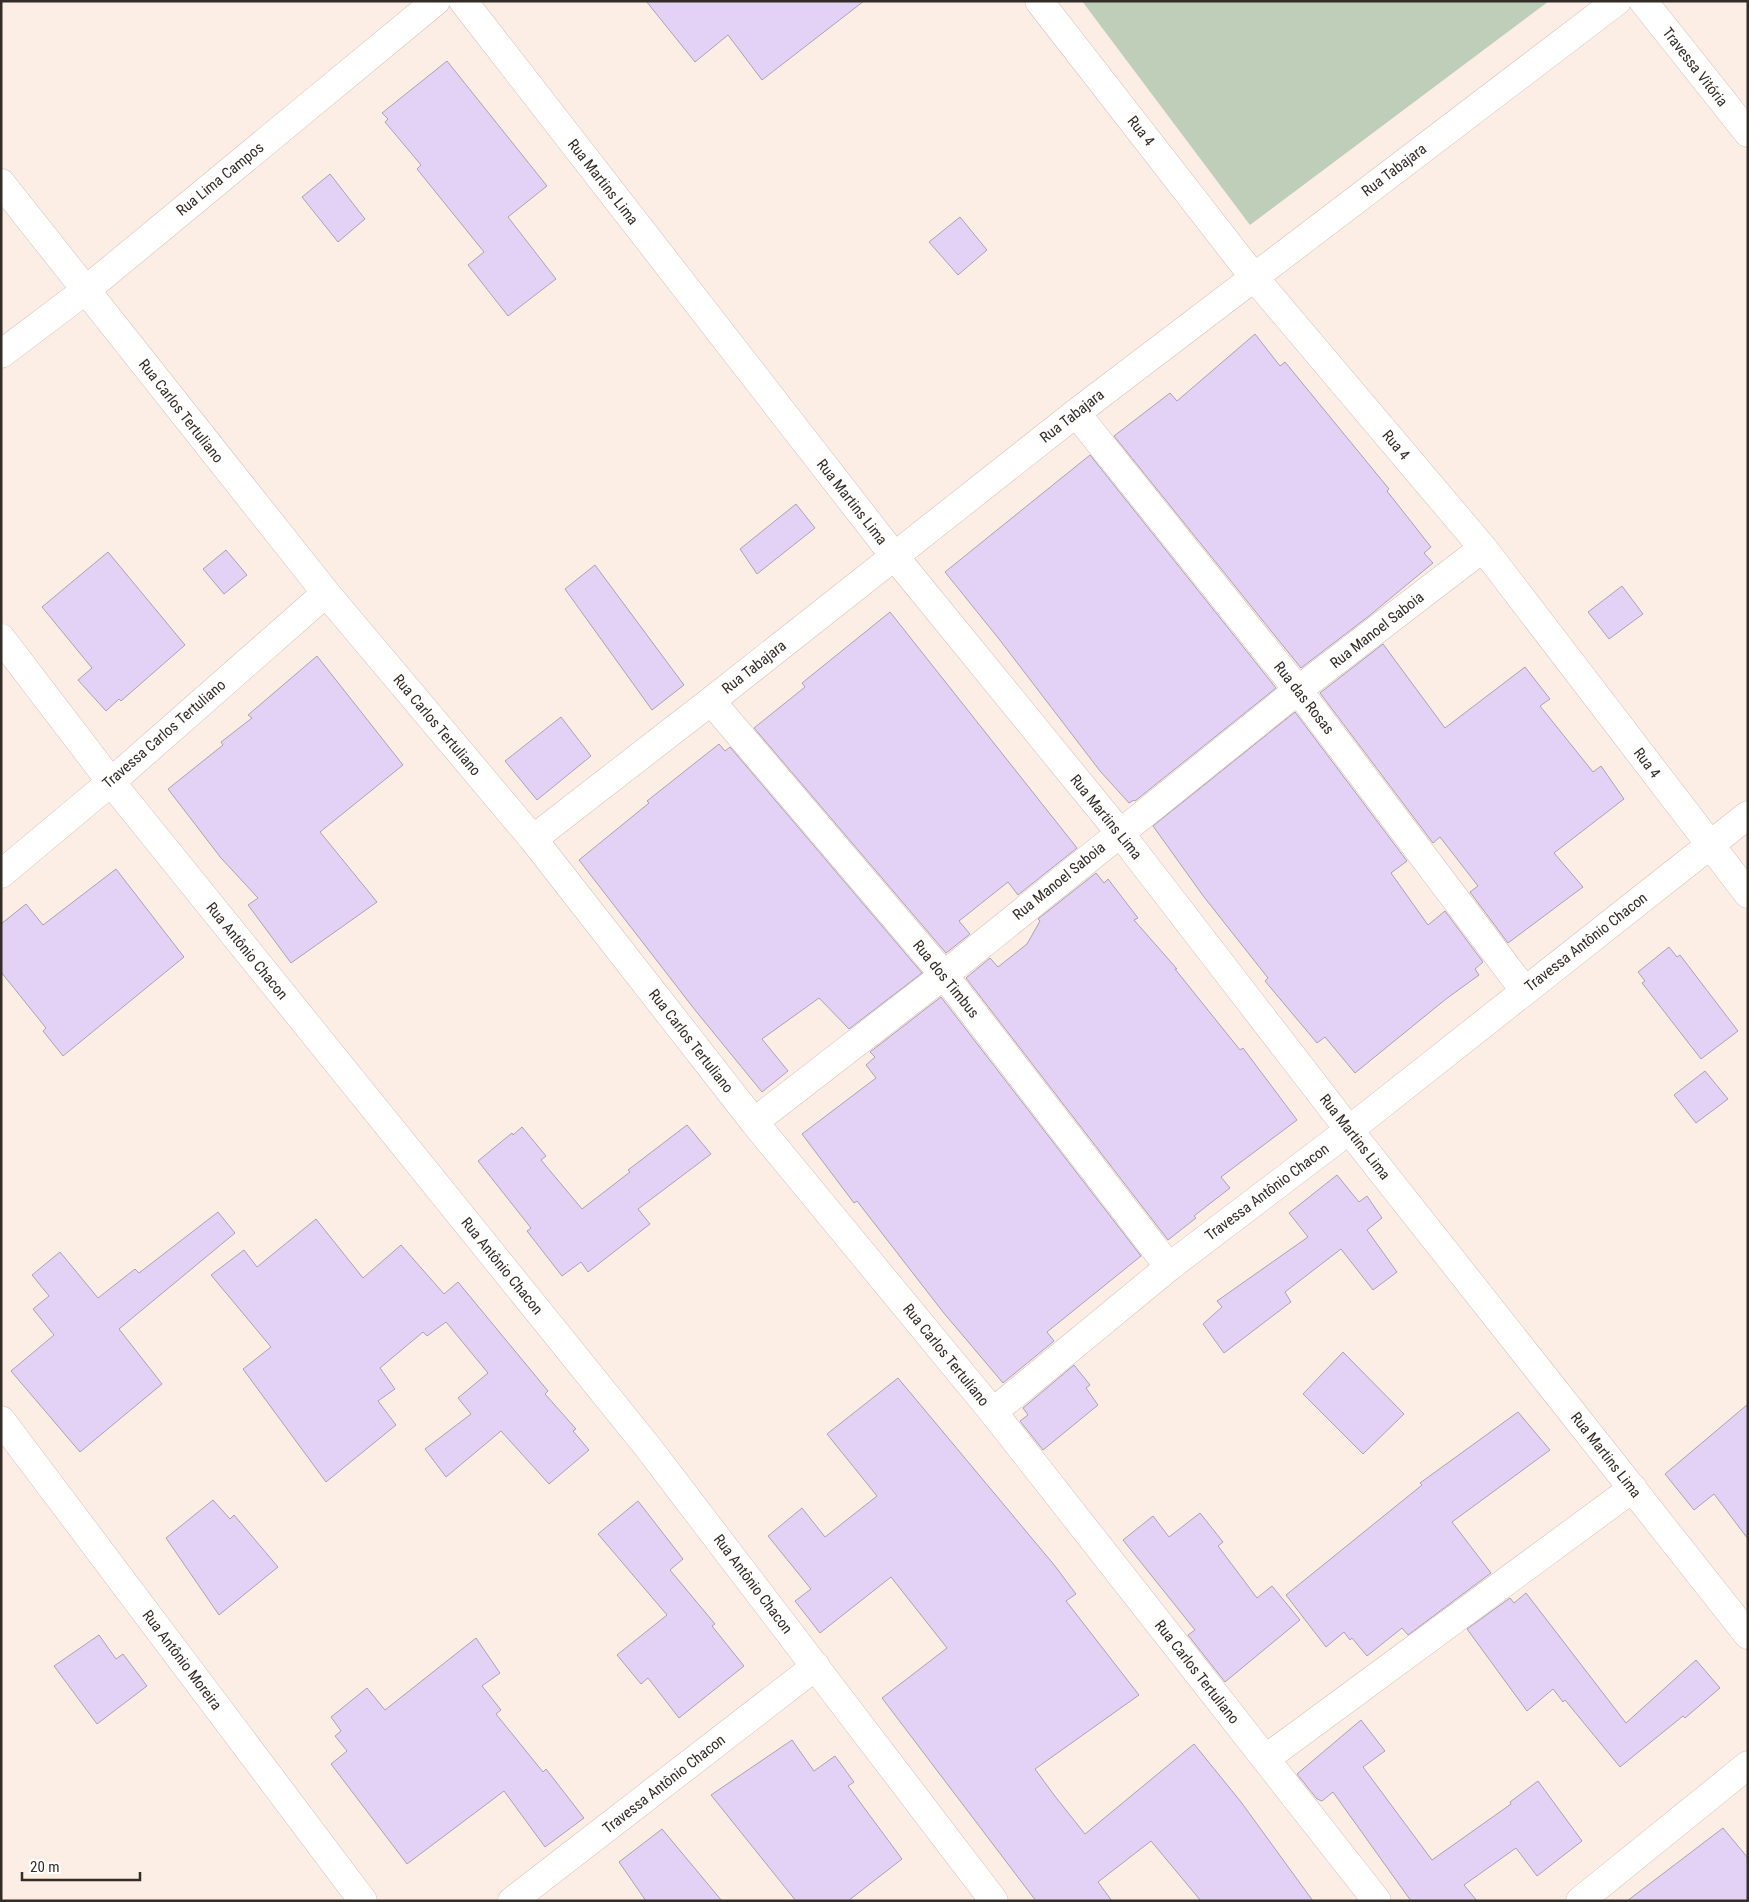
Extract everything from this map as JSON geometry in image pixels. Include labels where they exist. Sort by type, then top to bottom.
[{"type":"street","name":"Rua Lima Campos","points":[[1,354],[86,290],[436,1]]},
{"type":"street","name":"Rua Martins Lima","points":[[463,1],[895,557],[1120,832],[1349,1130],[1748,1635]]},
{"type":"street","name":"Rua 4","points":[[1040,1],[1253,276],[1483,548],[1748,894]]},
{"type":"street","name":"Rua Tabajara","points":[[532,839],[1253,276],[1618,1]]},
{"type":"street","name":"Travessa Vitória","points":[[1643,1],[1748,134]]},
{"type":"street","name":"Rua Carlos Tertuliano","points":[[1,183],[326,593],[532,839],[754,1122],[993,1412],[1377,1901]]},
{"type":"street","name":"Rua das Rosas","points":[[1076,413],[1298,690],[1524,990]]},
{"type":"street","name":"Rua Manoel Saboia","points":[[754,1122],[944,975],[1298,690],[1483,548]]},
{"type":"street","name":"Travessa Carlos Tertuliano","points":[[1,874],[111,782],[326,593]]},
{"type":"street","name":"Rua Antônio Chacon","points":[[1,638],[111,782],[647,1446],[994,1901]]},
{"type":"street","name":"Rua dos Timbus","points":[[711,701],[944,975],[1169,1266]]},
{"type":"street","name":"Travessa Antônio Chacon","points":[[993,1412],[1169,1266],[1349,1130],[1748,815]]},
{"type":"street","name":"Rua Antônio Moreira","points":[[1,1420],[364,1901]]},
{"type":"street","points":[[1265,1759],[1633,1488]]},
{"type":"street","name":"Travessa Antônio Chacon","points":[[512,1901],[816,1666]]},
{"type":"street","points":[[1580,1901],[1748,1765]]},
{"type":"green space","points":[[1082,1],[1549,1],[1250,225]]},
{"type":"building","points":[[646,1],[864,1],[762,80],[728,35],[695,62]]},
{"type":"building","points":[[447,61],[547,186],[508,217],[556,279],[508,316],[468,265],[484,252],[417,169],[421,165],[385,122],[388,119],[382,113]]},
{"type":"building","points":[[330,174],[365,219],[338,242],[302,197]]},
{"type":"building","points":[[960,217],[987,250],[958,275],[929,242]]},
{"type":"building","points":[[1255,334],[1280,366],[1285,362],[1389,489],[1387,491],[1431,547],[1424,553],[1433,563],[1369,616],[1301,668],[1114,436],[1170,393],[1177,401]]},
{"type":"building","points":[[1090,455],[1276,688],[1135,801],[1129,803],[1100,771],[945,572]]},
{"type":"building","points":[[796,504],[815,528],[757,574],[740,549]]},
{"type":"building","points":[[226,550],[247,575],[224,594],[203,569]]},
{"type":"building","points":[[108,552],[185,645],[121,701],[119,699],[106,711],[78,680],[92,668],[42,607]]},
{"type":"building","points":[[595,565],[684,685],[652,710],[565,589]]},
{"type":"building","points":[[1622,586],[1643,614],[1609,639],[1588,612]]},
{"type":"building","points":[[890,612],[1077,848],[1018,895],[1008,882],[959,921],[970,934],[946,953],[754,728],[805,687],[802,683]]},
{"type":"building","points":[[1383,644],[1445,728],[1525,667],[1550,699],[1540,706],[1593,772],[1601,766],[1624,799],[1554,853],[1583,887],[1508,943],[1470,892],[1478,886],[1440,837],[1433,843],[1320,693]]},
{"type":"building","points":[[317,656],[403,765],[320,832],[377,902],[291,963],[248,905],[258,898],[221,858],[168,789],[223,745],[221,742],[252,718],[248,715]]},
{"type":"building","points":[[1295,712],[1407,861],[1391,873],[1428,925],[1445,911],[1483,962],[1475,969],[1479,975],[1446,999],[1355,1073],[1325,1037],[1317,1043],[1265,981],[1268,978],[1204,897],[1153,826]]},
{"type":"building","points":[[561,717],[591,756],[537,800],[505,761]]},
{"type":"building","points":[[719,744],[725,751],[730,747],[922,973],[849,1029],[819,998],[762,1039],[788,1071],[762,1092],[695,1010],[579,860],[649,803],[647,801]]},
{"type":"building","points":[[116,869],[184,957],[63,1056],[43,1031],[46,1028],[1,972],[1,924],[26,904],[43,925]]},
{"type":"building","points":[[1096,873],[1104,883],[1108,879],[1138,918],[1134,920],[1177,969],[1175,969],[1240,1050],[1243,1048],[1297,1120],[1221,1177],[1230,1188],[1194,1216],[1196,1218],[1168,1240],[966,978],[990,958],[998,967],[1027,944],[1040,921],[1038,919]]},
{"type":"building","points":[[1669,947],[1677,957],[1680,955],[1738,1031],[1701,1059],[1642,983],[1645,981],[1638,972]]},
{"type":"building","points":[[941,997],[1141,1256],[1047,1332],[1054,1341],[1003,1383],[943,1312],[857,1201],[854,1203],[802,1134],[876,1078],[866,1065],[875,1057],[870,1052]]},
{"type":"building","points":[[1705,1071],[1728,1099],[1696,1123],[1674,1095]]},
{"type":"building","points":[[687,1125],[711,1154],[638,1209],[650,1224],[588,1272],[581,1262],[562,1276],[527,1231],[531,1228],[478,1161],[522,1127],[546,1156],[541,1160],[582,1209],[630,1172],[628,1170]]},
{"type":"building","points":[[1337,1175],[1359,1202],[1367,1196],[1382,1218],[1367,1230],[1397,1272],[1373,1290],[1341,1249],[1285,1292],[1291,1302],[1224,1353],[1203,1324],[1222,1307],[1217,1301],[1308,1237],[1289,1213]]},
{"type":"building","points":[[218,1212],[235,1233],[119,1329],[162,1384],[80,1452],[11,1371],[54,1335],[33,1309],[49,1296],[32,1275],[60,1252],[98,1298],[135,1269],[139,1273]]},
{"type":"building","points":[[316,1219],[363,1278],[401,1245],[444,1294],[458,1282],[548,1391],[545,1394],[576,1429],[573,1431],[589,1450],[549,1484],[501,1431],[446,1477],[425,1449],[471,1414],[458,1398],[488,1373],[446,1322],[427,1336],[423,1332],[380,1368],[395,1389],[378,1401],[396,1425],[326,1482],[243,1369],[271,1347],[211,1275],[244,1250],[257,1267]]},
{"type":"building","points":[[1343,1352],[1404,1414],[1363,1454],[1303,1394]]},
{"type":"building","points":[[1074,1365],[1090,1385],[1086,1388],[1098,1405],[1043,1450],[1020,1421],[1028,1415],[1023,1408]]},
{"type":"building","points":[[898,1378],[1055,1566],[1076,1594],[1066,1601],[1139,1695],[1035,1769],[1054,1795],[1085,1834],[1194,1744],[1241,1802],[1313,1901],[1201,1901],[1151,1841],[1098,1882],[1112,1901],[1036,1901],[882,1698],[947,1648],[891,1577],[820,1633],[795,1601],[811,1589],[768,1536],[802,1508],[825,1537],[877,1496],[827,1434]]},
{"type":"building","points":[[1748,1404],[1748,1539],[1714,1494],[1694,1510],[1665,1474]]},
{"type":"building","points":[[1518,1412],[1550,1450],[1452,1522],[1491,1573],[1408,1635],[1402,1628],[1367,1656],[1352,1638],[1350,1640],[1344,1632],[1326,1647],[1286,1595],[1422,1485],[1420,1483]]},
{"type":"building","points":[[213,1500],[230,1519],[234,1515],[278,1567],[219,1615],[166,1538]]},
{"type":"building","points":[[638,1501],[683,1559],[670,1570],[715,1624],[712,1626],[744,1666],[679,1718],[648,1678],[641,1684],[617,1655],[667,1615],[598,1534]]},
{"type":"building","points":[[1200,1513],[1223,1542],[1218,1546],[1257,1598],[1272,1586],[1300,1620],[1225,1682],[1188,1635],[1195,1630],[1123,1540],[1153,1516],[1169,1537]]},
{"type":"building","points":[[1526,1593],[1626,1723],[1696,1660],[1720,1688],[1685,1718],[1683,1716],[1620,1767],[1565,1700],[1563,1702],[1553,1689],[1527,1711],[1467,1629],[1510,1598],[1514,1603]]},
{"type":"building","points":[[99,1635],[116,1659],[123,1654],[147,1686],[97,1724],[54,1666]]},
{"type":"building","points":[[476,1638],[500,1673],[482,1686],[501,1710],[496,1714],[543,1772],[546,1769],[584,1818],[545,1847],[504,1791],[407,1864],[331,1764],[347,1751],[335,1736],[341,1731],[331,1717],[367,1688],[385,1710]]},
{"type":"building","points":[[1361,1720],[1385,1751],[1363,1767],[1432,1860],[1511,1804],[1510,1802],[1538,1781],[1582,1841],[1537,1876],[1516,1848],[1464,1885],[1477,1901],[1411,1901],[1333,1792],[1322,1801],[1317,1799],[1297,1774]]},
{"type":"building","points":[[792,1740],[814,1771],[835,1756],[854,1782],[848,1786],[902,1859],[848,1901],[796,1901],[711,1795]]},
{"type":"building","points":[[1723,1828],[1748,1858],[1748,1901],[1627,1901]]},
{"type":"building","points":[[662,1829],[722,1901],[646,1901],[619,1862]]}]
